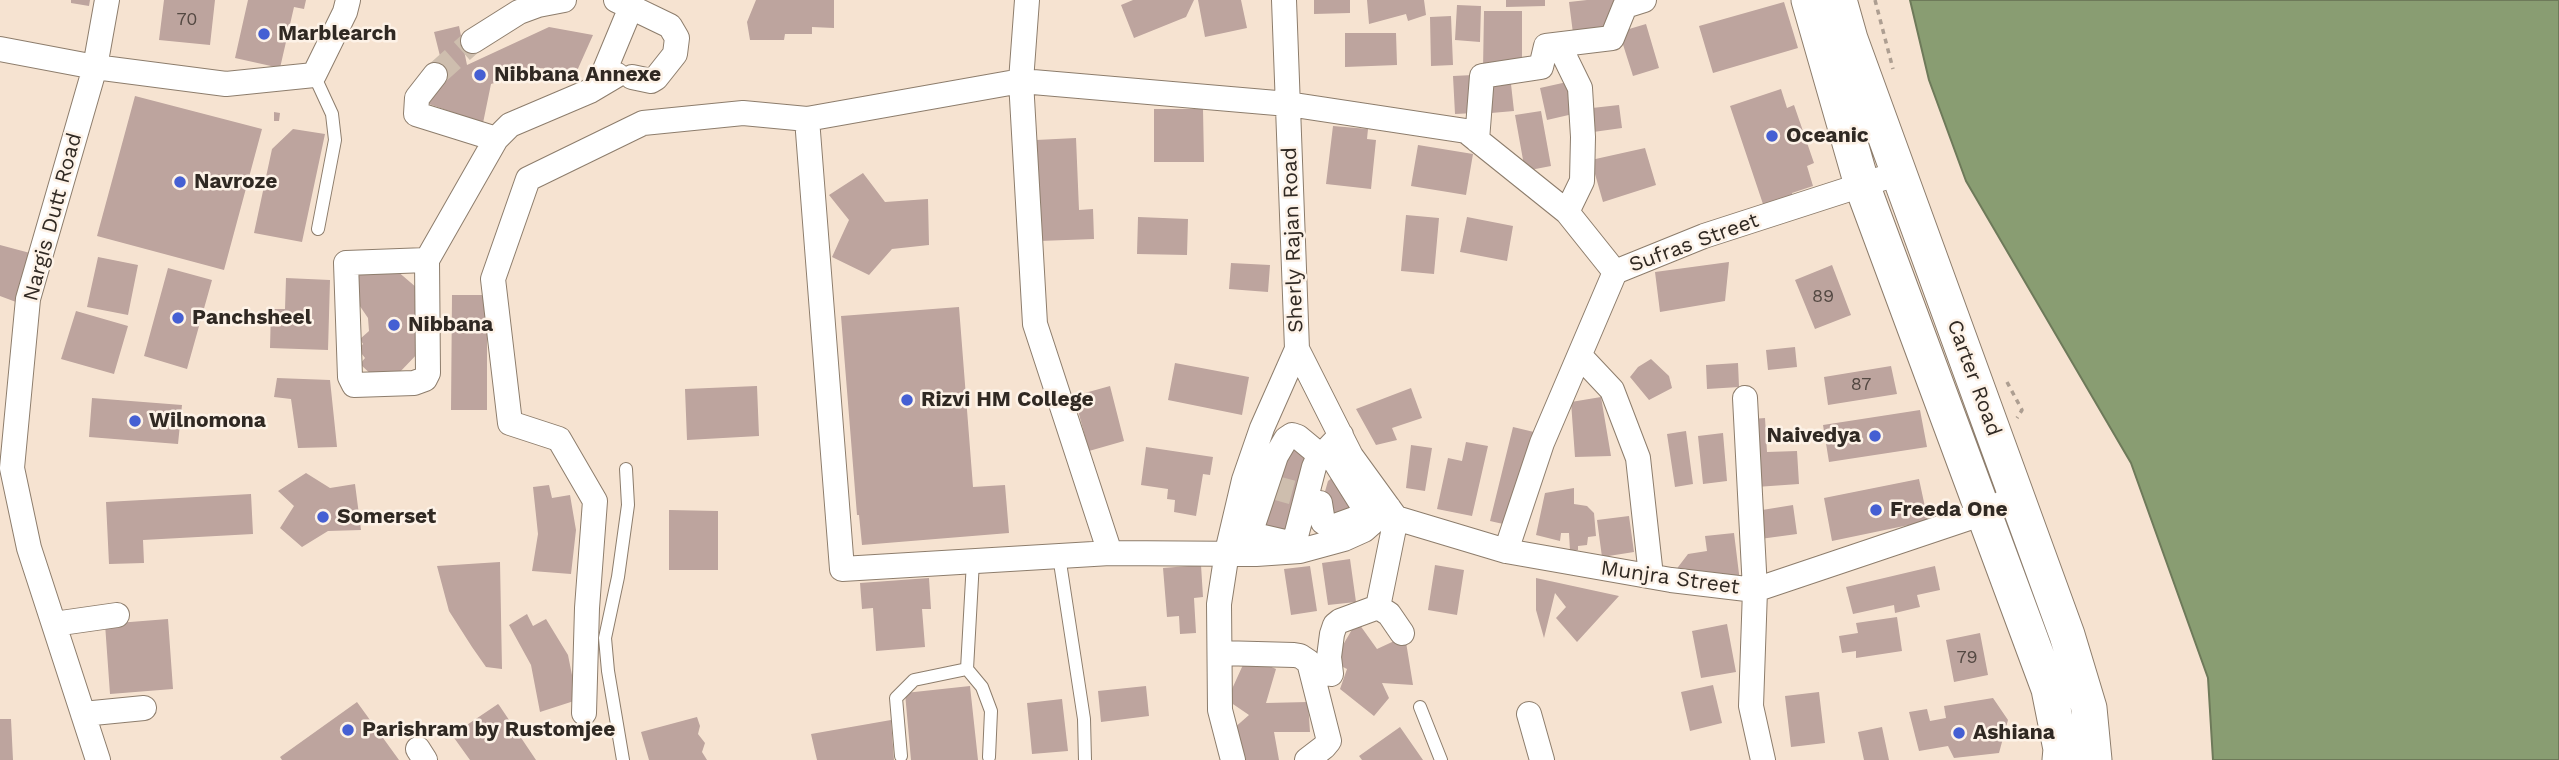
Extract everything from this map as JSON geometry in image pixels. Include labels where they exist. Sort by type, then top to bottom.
[{"type":"main road","name":"Carter Road","points":[[1809,0],[1863,185],[2049,689],[2061,749],[2060,760]]},
{"type":"main road","name":"Carter Road","points":[[1839,0],[1850,39],[2067,635],[2089,708],[2094,760]]},
{"type":"street","name":"Nargis Dutt Road","points":[[98,760],[29,548],[12,468],[28,299],[95,67],[107,0]]},
{"type":"street","points":[[0,49],[95,67],[226,84],[314,75],[345,12],[348,0]]},
{"type":"street","points":[[473,41],[519,12],[564,0]]},
{"type":"street","points":[[1027,0],[1021,81],[1035,324],[1110,553]]},
{"type":"street","name":"Sherly Rajan Road","points":[[1233,760],[1220,710],[1219,604],[1236,539],[1260,484],[1262,428],[1297,349],[1284,0]]},
{"type":"street","points":[[1477,140],[1482,76],[1541,67],[1546,46],[1612,38],[1625,6],[1644,0]]},
{"type":"street","points":[[426,260],[346,262],[350,377],[354,385],[414,383],[425,379],[430,369],[426,260],[496,139],[510,125],[616,79],[650,81],[656,78],[674,54],[677,37],[670,26],[624,4],[616,79]]},
{"type":"street","points":[[1559,45],[1580,88],[1583,137],[1582,181],[1567,212]]},
{"type":"street","points":[[435,75],[416,98],[416,114],[496,139]]},
{"type":"street","points":[[584,713],[587,608],[595,501],[559,439],[510,423],[493,279],[528,179],[643,124],[743,113],[807,119],[1021,81],[1289,103],[1466,131],[1567,212],[1615,272]]},
{"type":"street","points":[[807,119],[842,569],[1110,553],[1236,539],[1293,542],[1310,498],[1314,467],[1335,456]]},
{"type":"street","name":"Sufras Street","points":[[1506,551],[1542,443],[1615,272],[1704,236],[1899,173]]},
{"type":"street","points":[[1297,349],[1335,456],[1385,521],[1378,607]]},
{"type":"street","points":[[1580,356],[1612,390],[1638,458],[1651,576]]},
{"type":"street","points":[[1745,398],[1755,590],[1751,706],[1763,760]]},
{"type":"street","points":[[1262,428],[1286,439]]},
{"type":"street","points":[[1260,484],[1286,439],[1292,435],[1335,456]]},
{"type":"street","name":"Munjra Street","points":[[1385,521],[1506,551],[1651,576],[1755,590],[1983,513],[2017,495]]},
{"type":"street","points":[[1310,498],[1324,522],[1332,527],[1366,516],[1385,521]]},
{"type":"street","points":[[1236,539],[1256,554],[1300,551],[1343,539],[1385,521]]},
{"type":"street","points":[[1378,607],[1389,614],[1402,633]]},
{"type":"street","points":[[1331,674],[1329,657],[1335,625],[1378,607]]},
{"type":"street","points":[[54,624],[117,615]]},
{"type":"street","points":[[1220,653],[1294,655],[1309,662],[1329,741],[1307,760]]},
{"type":"street","points":[[83,714],[144,708]]},
{"type":"street","points":[[1529,713],[1542,760]]},
{"type":"lane","points":[[314,75],[332,114],[335,140],[318,229]]},
{"type":"lane","points":[[623,760],[605,638],[618,577],[628,505],[626,469]]},
{"type":"lane","points":[[1059,556],[1084,719],[1085,760]]},
{"type":"lane","points":[[973,561],[967,669],[982,687],[991,711],[989,757]]},
{"type":"lane","points":[[901,756],[897,698],[914,680],[967,669]]},
{"type":"lane","points":[[1420,707],[1441,760]]},
{"type":"shaded area","points":[[1910,0],[2559,0],[2559,760],[2213,760],[2208,678],[2131,463],[1966,181],[1929,80]]},
{"type":"building","points":[[71,0],[90,0],[89,6],[71,3]]},
{"type":"building","points":[[164,0],[215,0],[210,45],[159,40]]},
{"type":"building","name":"Marblearch","points":[[248,0],[306,0],[304,9],[294,7],[280,68],[235,58]]},
{"type":"building","points":[[756,0],[834,0],[834,28],[812,27],[812,34],[785,34],[784,40],[750,40],[747,22]]},
{"type":"building","points":[[1133,0],[1194,0],[1186,17],[1134,38],[1121,5]]},
{"type":"building","points":[[1198,0],[1241,0],[1247,28],[1205,37]]},
{"type":"building","points":[[1314,0],[1350,0],[1350,13],[1314,14]]},
{"type":"building","points":[[1367,0],[1424,0],[1426,15],[1408,21],[1406,14],[1369,24]]},
{"type":"building","points":[[1506,0],[1545,0],[1545,6],[1506,7]]},
{"type":"building","points":[[1624,0],[1614,44],[1575,49],[1569,2]]},
{"type":"building","points":[[1784,2],[1798,48],[1713,73],[1699,26]]},
{"type":"building","points":[[1457,5],[1481,6],[1480,42],[1455,40]]},
{"type":"building","points":[[1484,11],[1522,11],[1522,69],[1483,69]]},
{"type":"building","points":[[1451,16],[1453,65],[1431,66],[1430,17]]},
{"type":"building","points":[[1646,24],[1659,68],[1633,76],[1619,32]]},
{"type":"building","name":"Nibbana Annexe","points":[[459,26],[467,65],[549,27],[593,35],[572,82],[542,68],[491,84],[483,123],[429,104],[443,68],[434,32]]},
{"type":"building","points":[[1345,33],[1396,33],[1397,65],[1345,67]]},
{"type":"building","points":[[1473,75],[1475,113],[1455,114],[1453,76]]},
{"type":"building","points":[[1510,75],[1514,111],[1491,113],[1488,78]]},
{"type":"building","points":[[1567,82],[1573,114],[1547,120],[1540,88]]},
{"type":"building","name":"Oceanic","points":[[1781,89],[1787,108],[1794,105],[1814,163],[1807,166],[1813,186],[1792,193],[1794,200],[1765,210],[1730,106]]},
{"type":"building","name":"Navroze","points":[[135,96],[262,129],[224,270],[97,236]]},
{"type":"building","points":[[1619,105],[1622,128],[1586,133],[1583,109]]},
{"type":"building","points":[[1154,109],[1203,109],[1204,162],[1154,162]]},
{"type":"building","points":[[1541,111],[1551,166],[1525,171],[1515,115]]},
{"type":"building","points":[[274,112],[280,113],[279,121],[274,121]]},
{"type":"building","points":[[1333,126],[1368,129],[1367,139],[1376,140],[1371,189],[1326,184]]},
{"type":"building","points":[[293,129],[325,134],[302,242],[254,233],[272,149]]},
{"type":"building","points":[[1076,138],[1079,210],[1093,209],[1094,239],[1039,241],[1036,140]]},
{"type":"building","points":[[1418,145],[1473,154],[1466,195],[1411,186]]},
{"type":"building","points":[[1645,148],[1656,185],[1603,202],[1591,160]]},
{"type":"building","points":[[863,173],[885,202],[928,199],[929,245],[892,249],[869,275],[832,257],[849,220],[829,195]]},
{"type":"building","points":[[1406,215],[1439,218],[1434,274],[1401,271]]},
{"type":"building","points":[[1138,217],[1188,219],[1187,255],[1137,254]]},
{"type":"building","points":[[1467,217],[1513,226],[1507,261],[1460,252]]},
{"type":"building","points":[[0,245],[30,253],[16,302],[0,296]]},
{"type":"building","points":[[98,257],[138,265],[128,315],[87,307]]},
{"type":"building","points":[[1729,262],[1725,301],[1660,312],[1655,272]]},
{"type":"building","points":[[1231,263],[1270,265],[1268,292],[1229,289]]},
{"type":"building","name":"Nibbana","points":[[389,264],[417,288],[421,350],[397,375],[374,377],[360,364],[365,358],[358,349],[363,344],[360,339],[369,331],[368,318],[347,287],[361,267]]},
{"type":"building","points":[[1832,265],[1851,315],[1815,329],[1795,280]]},
{"type":"building","name":"Panchsheel","points":[[168,268],[212,280],[187,369],[144,356]]},
{"type":"building","points":[[286,278],[330,280],[328,350],[270,348],[271,309],[285,309]]},
{"type":"building","points":[[452,295],[487,295],[487,410],[451,410]]},
{"type":"building","name":"Rizvi HM College","points":[[959,307],[973,487],[1005,485],[1009,533],[862,545],[857,515],[841,316]]},
{"type":"building","points":[[76,311],[128,326],[114,374],[61,359]]},
{"type":"building","points":[[1795,347],[1797,367],[1768,370],[1766,350]]},
{"type":"building","points":[[1651,359],[1669,376],[1672,388],[1649,400],[1630,377],[1638,367]]},
{"type":"building","points":[[1175,363],[1249,377],[1242,415],[1168,400]]},
{"type":"building","points":[[1738,363],[1739,387],[1707,389],[1706,365]]},
{"type":"building","points":[[1891,366],[1897,394],[1828,405],[1824,377]]},
{"type":"building","points":[[277,378],[330,380],[337,447],[298,448],[291,399],[274,397]]},
{"type":"building","points":[[757,386],[759,436],[687,440],[685,389]]},
{"type":"building","points":[[1110,386],[1124,441],[1089,451],[1074,396]]},
{"type":"building","points":[[1411,388],[1422,418],[1392,428],[1397,440],[1376,445],[1356,409]]},
{"type":"building","points":[[1601,397],[1611,456],[1575,457],[1571,402]]},
{"type":"building","name":"Wilnomona","points":[[92,398],[182,405],[178,444],[89,437]]},
{"type":"building","name":"Naivedya","points":[[1920,410],[1927,447],[1829,462],[1823,425]]},
{"type":"building","points":[[1765,418],[1767,452],[1797,451],[1799,484],[1756,487],[1752,419]]},
{"type":"building","points":[[1513,427],[1534,432],[1512,526],[1490,521]]},
{"type":"building","points":[[1686,431],[1693,484],[1675,487],[1667,434]]},
{"type":"building","points":[[1723,433],[1727,481],[1703,484],[1698,436]]},
{"type":"building","points":[[1466,442],[1488,446],[1472,516],[1437,509],[1448,458],[1462,461]]},
{"type":"building","points":[[1287,443],[1310,451],[1285,537],[1256,531]]},
{"type":"building","points":[[1411,445],[1432,448],[1425,491],[1406,488]]},
{"type":"building","points":[[1146,447],[1213,457],[1210,475],[1203,474],[1196,516],[1174,512],[1175,500],[1167,499],[1168,489],[1141,485]]},
{"type":"building","name":"Somerset","points":[[306,473],[330,488],[355,484],[361,530],[328,531],[302,547],[280,528],[294,506],[278,491]]},
{"type":"building","points":[[1338,473],[1361,510],[1327,520],[1324,495],[1328,481]]},
{"type":"building","name":"Freeda One","points":[[1919,479],[1928,521],[1832,541],[1824,498]]},
{"type":"building","points":[[549,485],[552,498],[570,495],[576,530],[571,574],[532,571],[538,534],[533,487]]},
{"type":"building","points":[[1574,488],[1574,504],[1587,506],[1594,513],[1596,536],[1588,537],[1587,545],[1570,551],[1569,533],[1561,533],[1560,541],[1536,535],[1545,493]]},
{"type":"building","points":[[251,494],[253,534],[143,540],[144,563],[109,564],[106,502]]},
{"type":"building","points":[[1793,505],[1797,534],[1760,539],[1756,511]]},
{"type":"building","points":[[669,510],[718,511],[718,570],[669,570]]},
{"type":"building","points":[[1629,516],[1634,552],[1602,557],[1597,520]]},
{"type":"building","points":[[1734,533],[1740,582],[1672,575],[1688,554],[1707,551],[1705,536]]},
{"type":"building","points":[[1350,559],[1356,602],[1328,605],[1322,563]]},
{"type":"building","points":[[500,562],[502,669],[486,667],[449,611],[437,566]]},
{"type":"building","points":[[1201,565],[1203,597],[1194,598],[1196,633],[1180,634],[1179,616],[1167,617],[1163,568]]},
{"type":"building","points":[[1435,565],[1464,570],[1457,615],[1428,610]]},
{"type":"building","points":[[1310,566],[1317,611],[1291,615],[1284,569]]},
{"type":"building","points":[[1935,566],[1940,590],[1917,595],[1920,607],[1895,613],[1894,605],[1853,614],[1846,587]]},
{"type":"building","points":[[929,578],[931,609],[922,609],[925,647],[876,651],[873,608],[862,609],[860,583]]},
{"type":"building","points":[[1536,578],[1619,596],[1577,642],[1556,618],[1566,607],[1555,593],[1544,638],[1536,610]]},
{"type":"building","points":[[527,614],[533,626],[546,619],[568,655],[577,700],[540,712],[531,665],[509,625]]},
{"type":"building","points":[[1897,617],[1902,651],[1856,658],[1856,651],[1842,653],[1839,636],[1858,633],[1856,623]]},
{"type":"building","points":[[168,619],[173,689],[110,694],[105,624]]},
{"type":"building","points":[[1357,621],[1377,649],[1405,636],[1413,685],[1382,683],[1389,698],[1374,716],[1340,689],[1347,669],[1333,662]]},
{"type":"building","points":[[1727,624],[1736,672],[1701,678],[1692,631]]},
{"type":"building","points":[[1980,633],[1988,675],[1954,682],[1946,640]]},
{"type":"building","points":[[1247,656],[1276,669],[1266,703],[1308,702],[1310,732],[1274,732],[1279,760],[1241,760],[1233,729],[1249,715],[1227,700]]},
{"type":"building","points":[[1713,685],[1722,723],[1690,731],[1681,692]]},
{"type":"building","points":[[970,686],[978,760],[911,760],[905,693]]},
{"type":"building","points":[[1146,686],[1149,716],[1101,722],[1098,691]]},
{"type":"building","points":[[1819,692],[1825,743],[1791,747],[1785,696]]},
{"type":"building","name":"Ashiana","points":[[1993,698],[2008,720],[1999,753],[1954,758],[1948,746],[1919,751],[1909,712],[1927,709],[1930,721],[1946,718],[1944,706]]},
{"type":"building","points":[[1062,699],[1068,751],[1032,754],[1027,703]]},
{"type":"building","name":"Parishram by Rustomjee","points":[[357,702],[399,760],[282,760],[280,757]]},
{"type":"building","points":[[498,704],[536,760],[470,760],[452,735]]},
{"type":"building","points":[[697,717],[700,726],[698,734],[705,743],[702,752],[707,760],[649,760],[641,732]]},
{"type":"building","points":[[0,719],[11,719],[13,760],[0,760]]},
{"type":"building","points":[[891,720],[894,760],[817,760],[811,734]]},
{"type":"building","points":[[1400,727],[1423,760],[1362,760],[1359,756]]},
{"type":"building","points":[[1882,727],[1889,760],[1864,760],[1858,732]]},
{"type":"tunnel","points":[[435,75],[473,41]]},
{"type":"tunnel","points":[[1269,486],[1302,495]]},
{"type":"place","name":"Marblearch","points":[[264,34]]},
{"type":"place","name":"Nibbana Annexe","points":[[480,75]]},
{"type":"place","name":"Oceanic","points":[[1772,136]]},
{"type":"place","name":"Navroze","points":[[180,182]]},
{"type":"place","name":"Panchsheel","points":[[178,318]]},
{"type":"place","name":"Nibbana","points":[[394,325]]},
{"type":"place","name":"Rizvi HM College","points":[[907,400]]},
{"type":"place","name":"Wilnomona","points":[[135,421]]},
{"type":"place","name":"Naivedya","points":[[1875,436]]},
{"type":"place","name":"Freeda One","points":[[1876,510]]},
{"type":"place","name":"Somerset","points":[[323,517]]},
{"type":"place","name":"Parishram by Rustomjee","points":[[348,730]]},
{"type":"place","name":"Ashiana","points":[[1959,733]]}]
